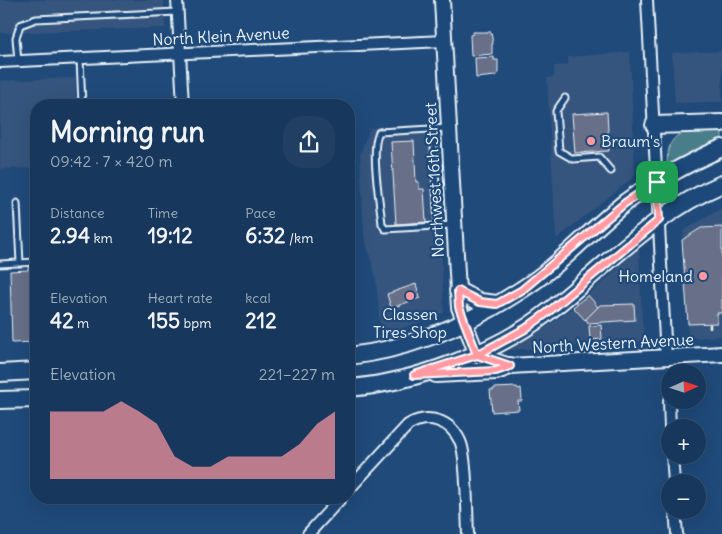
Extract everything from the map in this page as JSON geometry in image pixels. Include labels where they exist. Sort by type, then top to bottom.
[{"type":"main road","points":[[654,125],[722,123]]},
{"type":"main road","points":[[355,355],[401,346],[465,322],[522,290],[625,203],[694,160],[722,148]]},
{"type":"main road","points":[[355,387],[414,375],[477,355],[525,329],[659,220],[675,209],[722,184]]},
{"type":"main road","points":[[458,291],[480,302],[497,304]]},
{"type":"main road","points":[[414,375],[496,371],[510,366]]},
{"type":"main road","points":[[0,373],[30,372]]},
{"type":"main road","points":[[0,400],[30,399]]},
{"type":"street","points":[[177,0],[183,99]]},
{"type":"street","name":"Northwest 16th Street","points":[[442,0],[459,307],[477,355]]},
{"type":"street","points":[[647,0],[666,358]]},
{"type":"street","name":"North Klein Avenue","points":[[0,62],[444,41]]},
{"type":"street","name":"North Western Avenue","points":[[477,355],[510,366],[722,354]]},
{"type":"street","points":[[355,482],[395,437],[414,422],[422,419],[436,419],[449,427],[458,438],[463,450],[468,534]]},
{"type":"street","points":[[308,534],[336,504]]},
{"type":"street","points":[[676,519],[677,534]]},
{"type":"lane","points":[[18,61],[16,38],[20,25],[36,19],[177,12]]},
{"type":"lane","points":[[80,58],[82,99]]},
{"type":"lane","points":[[566,98],[556,111],[559,151],[573,159],[599,157],[612,170]]},
{"type":"lane","points":[[449,128],[379,132],[376,140],[376,159],[382,224],[385,229],[454,225]]},
{"type":"lane","points":[[433,129],[438,226]]},
{"type":"lane","points":[[17,203],[20,263]]},
{"type":"lane","points":[[0,264],[30,262]]},
{"type":"path","points":[[710,324],[710,330]]},
{"type":"shaded area","points":[[0,0],[164,0],[165,28],[0,33]]},
{"type":"shaded area","points":[[722,51],[722,102],[675,103],[672,53]]},
{"type":"shaded area","points":[[630,52],[635,176],[556,239],[547,78],[554,77],[554,66],[568,65],[568,57]]},
{"type":"shaded area","points":[[75,78],[76,99],[30,99],[30,168],[0,169],[0,81]]},
{"type":"shaded area","points":[[435,125],[444,313],[381,336],[376,279],[364,235],[360,154],[370,128]]},
{"type":"shaded area","name":"Homeland","points":[[722,208],[722,336],[688,338],[683,231]]},
{"type":"shaded area","points":[[639,248],[642,321],[645,342],[508,350],[566,313],[609,277]]},
{"type":"green space","points":[[722,130],[722,138],[671,164],[667,164],[668,151],[671,142],[676,136],[691,131]]},
{"type":"building","points":[[473,32],[491,32],[492,54],[471,56],[470,35]]},
{"type":"building","points":[[494,57],[494,60],[498,60],[498,74],[476,78],[475,58]]},
{"type":"building","name":"Braum's","points":[[607,112],[609,151],[575,153],[572,114]]},
{"type":"building","points":[[414,141],[416,182],[419,182],[419,189],[424,189],[426,222],[396,224],[391,142]]},
{"type":"building","name":"Homeland","points":[[722,227],[722,313],[717,313],[717,323],[688,324],[682,240],[701,228]]},
{"type":"building","points":[[28,263],[30,263],[30,342],[12,343],[10,271],[28,270]]},
{"type":"building","points":[[416,284],[420,298],[391,308],[387,294]]},
{"type":"building","points":[[588,295],[598,307],[585,320],[573,307]]},
{"type":"building","points":[[634,304],[635,320],[588,323],[586,319],[600,305]]},
{"type":"building","points":[[601,325],[602,339],[590,340],[589,326]]},
{"type":"building","points":[[517,387],[518,389],[521,388],[522,401],[518,401],[519,410],[492,412],[490,390],[494,390],[494,388]]},
{"type":"place","name":"Braum's","points":[[591,141]]},
{"type":"place","name":"Homeland","points":[[703,276]]},
{"type":"place","name":"Classen Tires Shop","points":[[410,296]]},
{"type":"route","points":[[657,182],[625,203],[580,243],[522,290],[497,304],[480,302],[458,291],[459,307],[477,355],[414,375],[496,371],[510,366],[477,355],[525,329],[547,313],[659,220],[657,182]]}]
